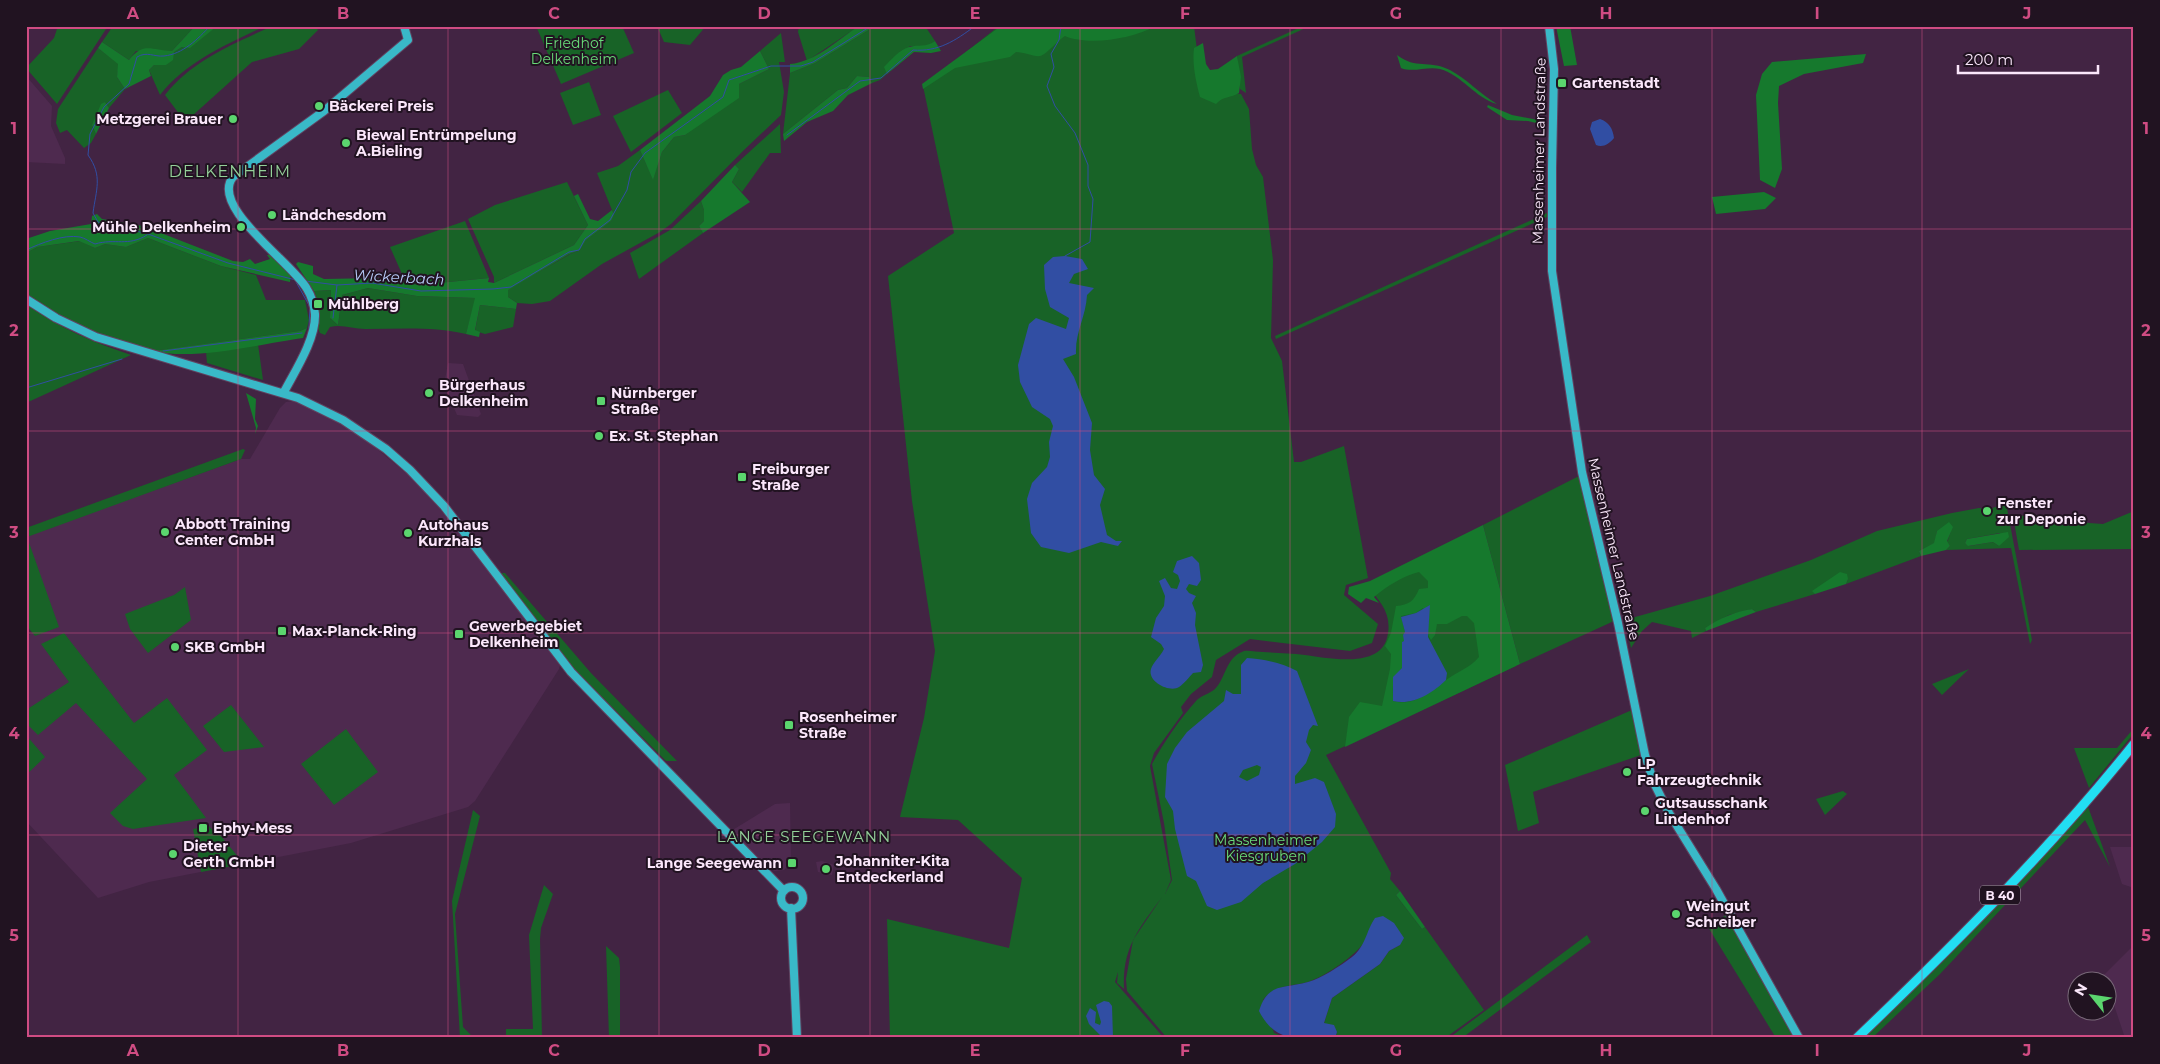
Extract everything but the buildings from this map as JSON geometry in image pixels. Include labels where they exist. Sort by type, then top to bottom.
[{"type":"main road","points":[[281,391],[309,342],[315,321],[314,305],[307,287],[297,275],[242,220],[229,189],[229,183],[233,177],[331,106],[408,40],[404,26]]},
{"type":"main road","name":"Massenheimer Landstraße","points":[[1549,26],[1554,69],[1552,271],[1582,472],[1618,623],[1645,754],[1654,783],[1669,813],[1716,889],[1799,1038]]},
{"type":"main road","points":[[26,299],[56,318],[96,337],[281,391],[298,398],[328,412],[364,433],[399,459],[455,520],[571,672],[770,874],[784,891]]},
{"type":"main road","points":[[281,391],[290,380],[296,365]]},
{"type":"main road","points":[[290,380],[298,398]]},
{"type":"main road","name":"B 40","points":[[1857,1038],[1905,992],[2051,841],[2134,744]]},
{"type":"main road","points":[[792,887],[802,893],[800,904],[791,908],[783,903],[781,897],[784,891],[792,887]]},
{"type":"main road","points":[[791,908],[797,1038]]},
{"type":"shaded area","points":[[26,76],[52,106],[51,126],[65,158],[65,164],[26,162]]},
{"type":"shaded area","points":[[448,363],[463,364],[481,414],[478,417],[457,415],[444,385]]},
{"type":"shaded area","points":[[295,401],[324,414],[365,439],[412,478],[453,523],[560,665],[559,669],[475,801],[468,807],[351,843],[149,882],[98,898],[26,821],[26,636],[33,633],[26,625],[26,536],[241,459],[250,459],[280,408],[286,402]]},
{"type":"shaded area","points":[[790,803],[791,863],[784,870],[775,871],[770,869],[731,831],[775,804]]},
{"type":"shaded area","points":[[2110,847],[2134,847],[2134,888],[2122,884]]},
{"type":"shaded area","name":"Johanniter-Kita Entdeckerland","points":[[822,861],[834,865],[832,875],[818,872],[816,862]]},
{"type":"shaded area","points":[[2134,945],[2134,1038],[2125,1038],[2118,1017],[2118,972],[2107,972]]},
{"type":"green space","points":[[58,26],[108,26],[57,104],[26,68],[54,38]]},
{"type":"green space","points":[[113,26],[195,26],[172,51],[136,51],[129,60],[102,42]]},
{"type":"green space","points":[[195,26],[217,26],[190,48],[182,47],[174,52],[173,60],[166,65],[154,65],[149,70],[151,76],[125,89],[117,77],[118,64],[98,48],[102,42],[129,60],[134,54],[144,49],[172,51]]},
{"type":"green space","points":[[217,26],[265,26],[222,47],[195,63],[160,95],[149,70],[154,65],[166,65],[174,52]]},
{"type":"green space","points":[[272,26],[315,26],[318,30],[299,49],[252,62],[192,116],[183,119],[165,95],[176,83],[214,54]]},
{"type":"green space","name":"Friedhof Delkenheim","points":[[536,26],[622,26],[634,53],[561,84]]},
{"type":"green space","points":[[657,26],[706,26],[690,45],[664,42]]},
{"type":"green space","points":[[799,26],[859,26],[807,61],[798,32]]},
{"type":"green space","points":[[859,26],[875,26],[815,63],[790,73],[790,64],[818,55]]},
{"type":"green space","points":[[875,26],[930,26],[927,29],[935,41],[927,47],[910,46],[885,67],[887,74],[880,80],[872,83],[869,77],[857,76],[847,88],[838,90],[783,134],[790,73],[815,63]]},
{"type":"green space","name":"Massenheimer Kiesgruben","points":[[999,26],[1194,26],[1197,50],[1220,92],[1241,94],[1249,109],[1252,149],[1256,165],[1263,177],[1273,260],[1271,338],[1282,361],[1294,462],[1301,462],[1344,446],[1368,578],[1346,585],[1344,595],[1378,624],[1372,643],[1350,651],[1250,639],[1216,660],[1212,677],[1191,694],[1181,707],[1183,713],[1154,753],[1150,766],[1171,880],[1165,894],[1172,880],[1164,823],[1152,764],[1172,731],[1190,708],[1198,699],[1215,689],[1219,684],[1233,658],[1244,651],[1339,659],[1363,658],[1374,654],[1382,648],[1387,638],[1388,622],[1381,603],[1366,585],[1482,526],[1516,666],[1326,755],[1391,873],[1390,879],[1400,891],[1396,895],[1422,929],[1425,927],[1484,1010],[1445,1038],[1335,1038],[1337,1032],[1324,1023],[1332,998],[1380,964],[1389,951],[1400,945],[1367,939],[1348,958],[1324,975],[1308,982],[1273,991],[1263,1000],[1274,1033],[1287,1038],[1167,1038],[1127,991],[1126,979],[1133,941],[1126,961],[1124,989],[1117,983],[1118,972],[1115,982],[1164,1038],[890,1038],[887,919],[1009,948],[1022,878],[958,820],[900,817],[924,718],[935,651],[912,501],[888,276],[954,233],[923,86]],"holes":[[[1162,897],[1134,938],[1139,929]]]},
{"type":"green space","points":[[1001,26],[1155,26],[1146,31],[1110,40],[1086,40],[1065,36],[1040,56],[1016,52],[1010,57],[955,68],[923,89],[922,84]]},
{"type":"green space","points":[[1303,26],[1310,26],[1242,57],[1246,93],[1240,89],[1237,56]]},
{"type":"green space","points":[[1556,26],[1570,26],[1577,65],[1564,66]]},
{"type":"green space","points":[[781,33],[785,62],[779,62],[784,92],[781,115],[671,224],[602,264],[550,301],[532,304],[517,303],[508,297],[507,290],[580,250],[586,240],[611,221],[614,215],[597,173],[618,166],[640,150],[653,179],[662,152],[674,137],[685,135],[739,84],[769,69],[760,51]]},
{"type":"green space","points":[[935,41],[941,51],[931,53],[914,52],[887,74],[884,67],[902,50]]},
{"type":"green space","points":[[1203,43],[1206,64],[1210,70],[1218,69],[1237,56],[1241,77],[1239,93],[1216,104],[1200,97],[1197,85],[1194,67],[1194,48]]},
{"type":"green space","points":[[98,48],[119,64],[117,77],[125,89],[109,108],[105,102],[92,125],[96,134],[91,143],[84,148],[67,130],[60,133],[56,123],[58,109]]},
{"type":"green space","points":[[760,51],[769,69],[739,84],[739,98],[685,135],[674,137],[662,152],[653,180],[640,150],[710,96],[723,75],[741,67]]},
{"type":"green space","points":[[1866,54],[1863,63],[1804,74],[1779,86],[1778,103],[1782,169],[1775,188],[1760,180],[1756,95],[1762,74],[1772,62]]},
{"type":"green space","points":[[1397,55],[1410,62],[1435,65],[1450,70],[1497,104],[1482,97],[1455,76],[1440,69],[1410,70],[1401,68]]},
{"type":"green space","points":[[857,76],[869,77],[872,83],[848,95],[833,111],[807,122],[784,141],[783,134],[838,90],[847,88]]},
{"type":"green space","points":[[589,82],[601,115],[573,125],[560,93]]},
{"type":"green space","points":[[668,90],[682,113],[631,152],[613,116]]},
{"type":"green space","points":[[105,102],[109,108],[96,134],[92,125],[101,104]]},
{"type":"green space","points":[[1488,105],[1512,115],[1543,121],[1544,125],[1528,121],[1507,120],[1487,107]]},
{"type":"green space","points":[[780,124],[781,153],[770,153],[742,192],[732,182],[739,169],[735,165]]},
{"type":"green space","points":[[735,165],[739,169],[732,182],[750,202],[703,233],[699,226],[704,221],[704,210],[701,201]]},
{"type":"green space","points":[[567,182],[588,225],[574,245],[494,283],[494,277],[468,219],[495,205]]},
{"type":"green space","points":[[1764,192],[1776,198],[1765,209],[1716,214],[1712,197]]},
{"type":"green space","points":[[578,194],[590,219],[598,221],[612,210],[614,215],[611,221],[586,240],[580,250],[569,254],[508,290],[508,297],[517,303],[516,309],[480,305],[475,330],[480,332],[479,337],[466,334],[475,298],[417,296],[368,288],[342,295],[338,325],[330,318],[331,290],[314,291],[296,264],[298,262],[313,266],[313,274],[324,279],[377,278],[418,285],[489,278],[488,282],[494,283],[574,245],[588,225],[574,196]]},
{"type":"green space","points":[[701,201],[704,210],[704,221],[699,226],[703,233],[639,279],[630,253],[670,230]]},
{"type":"green space","points":[[1547,213],[1547,217],[1276,339],[1275,336]]},
{"type":"green space","points":[[97,214],[102,219],[143,226],[233,261],[243,262],[250,259],[255,264],[270,259],[267,255],[272,254],[291,274],[290,282],[221,266],[148,238],[126,247],[105,244],[95,248],[79,241],[37,247],[26,253],[26,239],[50,231],[91,224],[92,216]]},
{"type":"green space","points":[[465,221],[489,278],[418,285],[406,283],[390,247]]},
{"type":"green space","points":[[148,238],[221,266],[256,275],[266,300],[305,300],[309,320],[307,328],[300,331],[153,351],[104,336],[77,325],[26,294],[26,253],[37,247],[80,241],[95,248],[105,244],[126,247]]},
{"type":"green space","points":[[368,288],[417,296],[476,298],[466,334],[428,329],[365,329],[339,326],[330,327],[325,335],[320,333],[318,328],[319,306],[314,291],[331,290],[330,318],[338,325],[342,295]]},
{"type":"green space","points":[[26,304],[38,313],[77,334],[131,355],[26,403]]},
{"type":"green space","points":[[480,305],[516,309],[513,327],[485,334],[475,331]]},
{"type":"green space","points":[[307,328],[303,338],[227,351],[169,354],[153,351],[300,331]]},
{"type":"green space","points":[[258,344],[263,380],[207,363],[206,352]]},
{"type":"green space","points":[[246,393],[256,399],[255,419],[258,426],[255,434],[256,428]]},
{"type":"green space","points":[[243,449],[245,450],[241,459],[27,537],[59,627],[35,636],[26,625],[26,528]]},
{"type":"green space","points":[[1579,476],[1614,621],[1520,664],[1483,525]]},
{"type":"green space","points":[[2006,503],[2032,640],[2030,644],[2011,548],[1946,550],[1950,546],[1947,542],[1951,531],[1937,531],[1935,543],[1919,551],[1921,556],[1846,584],[1848,579],[1813,591],[1815,594],[1756,612],[1752,609],[1729,615],[1705,628],[1706,631],[1692,638],[1691,631],[1652,622],[1642,631],[1631,648],[1625,620],[1710,596],[1811,560],[1877,531],[1952,513],[1979,508],[1990,509]],"holes":[[[2000,533],[1999,546],[1993,542],[1969,546],[1965,543],[1967,539]]]},
{"type":"green space","points":[[2134,511],[2134,549],[2019,550],[2013,516],[2051,515],[2103,524]]},
{"type":"green space","points":[[1949,522],[1953,527],[1947,541],[1950,546],[1946,550],[1921,556],[1919,551],[1934,543],[1937,531]]},
{"type":"green space","points":[[1483,525],[1520,664],[1345,747],[1349,717],[1360,702],[1382,706],[1390,669],[1391,654],[1385,646],[1391,633],[1396,606],[1410,602],[1419,589],[1428,588],[1428,581],[1419,572],[1401,579],[1379,593],[1374,597],[1379,603],[1366,598],[1361,603],[1348,594],[1349,587],[1370,581]],"holes":[[[1423,608],[1431,640],[1435,635],[1437,624],[1447,624],[1462,616],[1467,616],[1474,623],[1479,657],[1468,667],[1422,697],[1408,702],[1393,701],[1393,683],[1402,668],[1402,642],[1405,641],[1401,616],[1416,613]]]},
{"type":"green space","points":[[2008,532],[2009,537],[1999,546],[1993,542],[1968,546],[1965,543],[1967,539]]},
{"type":"green space","points":[[1840,572],[1847,574],[1846,584],[1815,594],[1812,591]]},
{"type":"green space","points":[[500,573],[505,573],[591,673],[677,761],[666,761],[577,672]]},
{"type":"green space","points":[[185,587],[191,620],[148,653],[130,629],[125,614],[174,595]]},
{"type":"green space","points":[[1752,609],[1756,612],[1706,631],[1705,628],[1722,618]]},
{"type":"green space","points":[[64,633],[134,723],[167,698],[207,750],[174,775],[206,818],[133,829],[123,826],[110,813],[147,779],[76,703],[38,735],[26,723],[26,710],[69,682],[41,644]]},
{"type":"green space","points":[[1969,669],[1942,695],[1932,684]]},
{"type":"green space","points":[[231,705],[264,747],[224,752],[203,726]]},
{"type":"green space","points":[[1632,710],[1641,755],[1533,792],[1539,823],[1518,831],[1505,765]]},
{"type":"green space","points":[[2134,728],[2134,733],[2089,788],[2074,748],[2117,748]]},
{"type":"green space","points":[[346,729],[378,772],[334,805],[301,764]]},
{"type":"green space","points":[[26,735],[45,757],[26,775]]},
{"type":"green space","points":[[1843,791],[1847,794],[1825,815],[1816,799]]},
{"type":"green space","points":[[2087,804],[2110,867],[2085,820],[1940,974],[1872,1038],[1861,1038],[1977,923]]},
{"type":"green space","points":[[473,810],[480,816],[455,914],[463,1027],[474,1038],[460,1038],[452,901]]},
{"type":"green space","points":[[209,826],[214,832],[216,830],[244,864],[201,872],[193,829]]},
{"type":"green space","points":[[544,885],[553,894],[541,928],[540,939],[542,1038],[506,1038],[506,1029],[533,1029],[529,935]]},
{"type":"green space","points":[[1400,891],[1425,927],[1422,929],[1396,895]]},
{"type":"green space","points":[[1727,914],[1794,1038],[1776,1038],[1708,927]]},
{"type":"green space","points":[[1587,935],[1591,942],[1462,1038],[1449,1038]]},
{"type":"green space","points":[[606,946],[619,958],[620,1038],[609,1038]]},
{"type":"water","points":[[1600,119],[1610,126],[1614,138],[1603,146],[1596,145],[1590,129],[1592,122]]},
{"type":"water","points":[[1065,256],[1082,259],[1088,269],[1074,274],[1069,283],[1094,288],[1087,295],[1077,339],[1076,354],[1063,359],[1074,377],[1092,423],[1090,450],[1094,475],[1105,489],[1100,505],[1107,535],[1116,541],[1122,541],[1118,546],[1101,542],[1069,553],[1041,547],[1031,533],[1027,499],[1032,483],[1047,467],[1050,457],[1049,442],[1053,426],[1050,419],[1032,407],[1020,382],[1018,365],[1029,324],[1036,318],[1066,329],[1069,318],[1050,307],[1045,289],[1044,265],[1053,257]]},
{"type":"water","points":[[1192,556],[1199,563],[1201,580],[1197,586],[1189,584],[1186,589],[1189,593],[1196,596],[1192,603],[1196,613],[1195,625],[1203,665],[1201,672],[1193,673],[1179,687],[1170,689],[1156,682],[1151,674],[1152,666],[1164,649],[1161,644],[1151,637],[1156,618],[1164,606],[1165,596],[1159,581],[1165,578],[1171,588],[1177,589],[1180,581],[1178,575],[1173,572],[1177,561]]},
{"type":"water","points":[[1430,605],[1428,637],[1447,673],[1446,680],[1435,689],[1415,700],[1407,702],[1393,701],[1393,677],[1402,668],[1402,642],[1404,641],[1403,635],[1405,632],[1401,617],[1416,613]]},
{"type":"water","points":[[1247,658],[1266,660],[1297,671],[1318,726],[1313,725],[1309,730],[1306,742],[1311,750],[1306,763],[1295,776],[1295,784],[1315,778],[1324,782],[1336,814],[1335,827],[1322,842],[1295,864],[1263,883],[1241,902],[1217,910],[1207,906],[1196,881],[1187,876],[1175,829],[1173,811],[1165,797],[1167,764],[1175,748],[1187,732],[1224,701],[1226,690],[1233,694],[1241,694],[1241,665]],"holes":[[[1257,765],[1261,767],[1259,775],[1247,781],[1239,777],[1243,770]]]},
{"type":"water","points":[[1383,916],[1394,923],[1404,938],[1400,945],[1389,951],[1380,964],[1332,998],[1324,1023],[1334,1025],[1337,1032],[1335,1038],[1291,1038],[1274,1030],[1266,1022],[1259,1011],[1267,995],[1278,988],[1313,980],[1342,964],[1357,953],[1375,918]]},
{"type":"water","points":[[1104,1001],[1109,1002],[1112,1006],[1113,1038],[1103,1038],[1089,1024],[1086,1016],[1090,1008],[1096,1012],[1095,1023],[1100,1025],[1101,1022],[1096,1005]]},
{"type":"waterway","name":"Wickerbach","points":[[210,26],[195,41],[171,55],[147,54],[137,57],[129,84],[104,107],[90,134],[88,155],[96,170],[97,177],[93,213],[98,222],[115,229],[128,229],[148,234],[228,263],[296,280]]},
{"type":"waterway","name":"Wickerbach","points":[[305,281],[337,285],[372,283],[421,291],[511,287],[569,252],[579,250],[585,239],[610,220],[627,190],[631,172],[645,153],[723,97],[729,80],[771,66],[801,66],[813,62],[871,26]]},
{"type":"waterway","points":[[787,135],[860,81],[881,78],[913,50],[930,49],[946,44],[975,26]]},
{"type":"waterway","points":[[1061,26],[1059,40],[1051,54],[1054,67],[1047,86],[1055,106],[1075,133],[1088,165],[1088,186],[1093,199],[1090,242],[1065,256]]},
{"type":"waterway","points":[[26,250],[45,242],[74,236],[84,238],[95,244],[134,241],[147,235]]},
{"type":"waterway","points":[[295,280],[310,307],[309,328]]},
{"type":"waterway","points":[[333,318],[337,285]]},
{"type":"waterway","points":[[163,351],[302,333]]},
{"type":"waterway","points":[[26,388],[122,359]]},
{"type":"place","name":"Gartenstadt","points":[[1562,83]]},
{"type":"place","name":"Bäckerei Preis","points":[[319,106]]},
{"type":"place","name":"Metzgerei Brauer","points":[[233,119]]},
{"type":"place","name":"Biewal Entrümpelung A.Bieling","points":[[346,143]]},
{"type":"place","name":"Ländchesdom","points":[[272,215]]},
{"type":"place","name":"Mühle Delkenheim","points":[[241,227]]},
{"type":"place","name":"Mühlberg","points":[[318,304]]},
{"type":"place","name":"Bürgerhaus Delkenheim","points":[[429,393]]},
{"type":"place","name":"Nürnberger Straße","points":[[601,401]]},
{"type":"place","name":"Ex. St. Stephan","points":[[599,436]]},
{"type":"place","name":"Freiburger Straße","points":[[742,477]]},
{"type":"place","name":"Fenster zur Deponie","points":[[1987,511]]},
{"type":"place","name":"Abbott Training Center GmbH","points":[[165,532]]},
{"type":"place","name":"Autohaus Kurzhals","points":[[408,533]]},
{"type":"place","name":"Max-Planck-Ring","points":[[282,631]]},
{"type":"place","name":"Gewerbegebiet Delkenheim","points":[[459,634]]},
{"type":"place","name":"SKB GmbH","points":[[175,647]]},
{"type":"place","name":"Rosenheimer Straße","points":[[789,725]]},
{"type":"place","name":"LP Fahrzeugtechnik","points":[[1627,772]]},
{"type":"place","name":"Gutsausschank Lindenhof","points":[[1645,811]]},
{"type":"place","name":"Ephy-Mess","points":[[203,828]]},
{"type":"place","name":"Dieter Gerth GmbH","points":[[173,854]]},
{"type":"place","name":"Lange Seegewann","points":[[792,863]]},
{"type":"place","name":"Johanniter-Kita Entdeckerland","points":[[826,869]]},
{"type":"place","name":"Weingut Schreiber","points":[[1676,914]]},
{"type":"district","name":"DELKENHEIM","points":[[230,171]]},
{"type":"district","name":"LANGE SEEGEWANN","points":[[804,836]]}]
